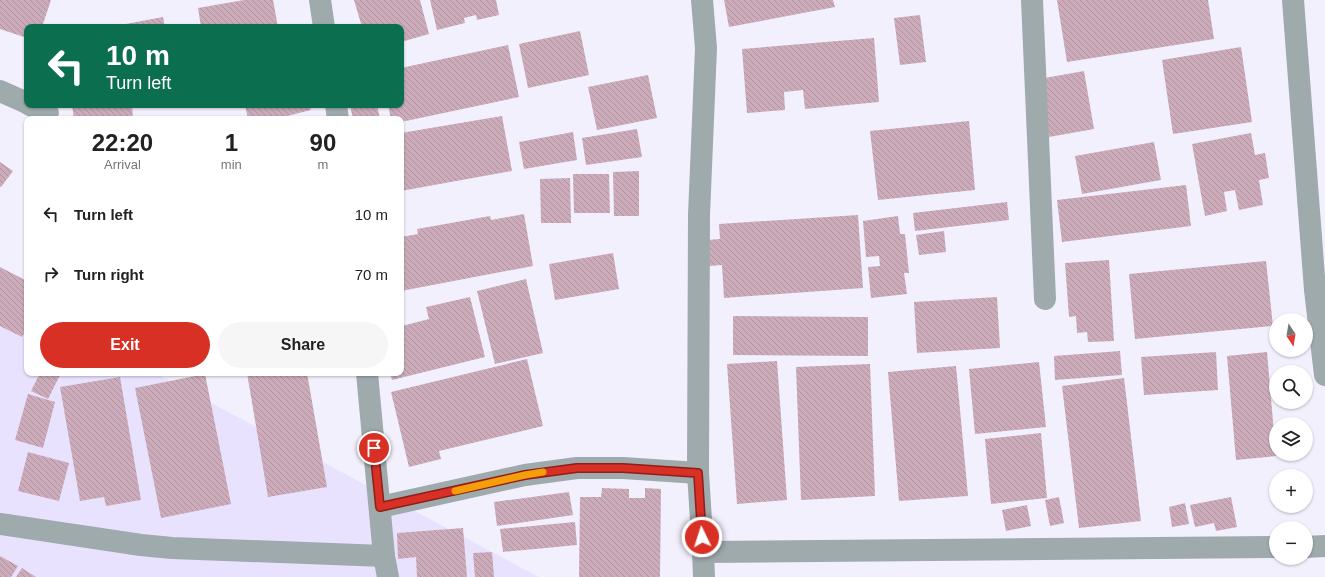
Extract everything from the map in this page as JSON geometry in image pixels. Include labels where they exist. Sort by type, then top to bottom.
[{"type":"street","points":[[320,0],[324,24]]},
{"type":"street","points":[[702,0],[706,48],[699,215],[698,473],[704,577]]},
{"type":"street","points":[[1032,0],[1045,300]]},
{"type":"street","points":[[1293,0],[1315,290],[1325,375]]},
{"type":"street","points":[[0,91],[24,103]]},
{"type":"street","points":[[0,524],[141,545],[386,567],[367,376]]},
{"type":"street","points":[[380,507],[525,475],[577,468],[623,468],[698,473]]},
{"type":"street","points":[[1313,547],[1325,546]]},
{"type":"street","points":[[703,552],[1269,547]]},
{"type":"shaded area","points":[[0,291],[24,303],[24,376],[161,376],[539,577],[0,577]]},
{"type":"building","points":[[0,0],[51,0],[43,24],[24,24],[24,37],[0,29]]},
{"type":"building","points":[[244,0],[273,0],[277,24],[201,24],[198,8]]},
{"type":"building","points":[[354,0],[420,0],[429,34],[404,41],[404,24],[361,24]]},
{"type":"building","points":[[430,0],[496,0],[499,15],[477,20],[476,15],[464,18],[465,23],[437,30]]},
{"type":"building","points":[[724,0],[833,0],[835,7],[729,27]]},
{"type":"building","points":[[1057,0],[1208,0],[1214,39],[1067,62]]},
{"type":"building","points":[[920,15],[926,62],[900,65],[894,18]]},
{"type":"building","points":[[163,17],[164,24],[126,24]]},
{"type":"building","points":[[580,31],[589,75],[528,88],[519,44]]},
{"type":"building","points":[[874,38],[879,102],[805,109],[803,90],[784,92],[785,110],[747,113],[742,49]]},
{"type":"building","points":[[508,45],[519,97],[404,121],[404,116],[390,116],[389,108],[404,108],[404,67]]},
{"type":"building","points":[[1241,47],[1252,122],[1173,134],[1162,60]]},
{"type":"building","points":[[1084,71],[1094,129],[1049,137],[1039,79]]},
{"type":"building","points":[[648,75],[657,118],[597,130],[588,87]]},
{"type":"building","points":[[72,108],[132,108],[133,116],[74,116]]},
{"type":"building","points":[[246,108],[310,108],[311,110],[287,116],[247,116]]},
{"type":"building","points":[[351,108],[378,108],[379,116],[352,116]]},
{"type":"building","points":[[502,116],[512,171],[404,190],[404,132]]},
{"type":"building","points":[[969,121],[975,190],[878,200],[870,131]]},
{"type":"building","points":[[637,129],[642,157],[586,165],[582,138]]},
{"type":"building","points":[[573,132],[577,160],[524,169],[519,142]]},
{"type":"building","points":[[1251,133],[1255,155],[1265,153],[1269,178],[1259,180],[1263,205],[1239,210],[1235,190],[1224,192],[1227,211],[1205,216],[1192,144]]},
{"type":"building","points":[[1154,142],[1161,180],[1082,194],[1075,156]]},
{"type":"building","points":[[0,162],[13,171],[1,187],[0,186]]},
{"type":"building","points":[[639,171],[639,216],[614,216],[613,172]]},
{"type":"building","points":[[573,174],[609,174],[610,213],[574,213]]},
{"type":"building","points":[[570,178],[571,223],[541,223],[540,179]]},
{"type":"building","points":[[1186,185],[1191,226],[1062,242],[1057,200]]},
{"type":"building","points":[[1007,202],[1009,220],[915,231],[913,213]]},
{"type":"building","points":[[524,214],[533,266],[404,290],[404,236],[418,234],[417,229],[490,216],[491,220]]},
{"type":"building","points":[[858,215],[863,288],[724,298],[722,265],[709,266],[707,240],[720,239],[719,224]]},
{"type":"building","points":[[898,216],[900,234],[905,234],[909,273],[904,273],[907,294],[871,298],[868,267],[880,266],[879,256],[866,257],[863,221]]},
{"type":"building","points":[[944,231],[946,252],[919,255],[916,235]]},
{"type":"building","points":[[613,253],[619,289],[555,300],[549,264]]},
{"type":"building","points":[[1109,260],[1114,341],[1088,342],[1087,332],[1077,333],[1076,316],[1069,317],[1065,263]]},
{"type":"building","points":[[1266,261],[1272,313],[1269,313],[1269,326],[1135,339],[1129,274]]},
{"type":"building","points":[[0,267],[24,279],[24,333],[22,337],[0,326]]},
{"type":"building","points":[[526,279],[543,353],[495,364],[477,291]]},
{"type":"building","points":[[470,297],[485,357],[392,380],[391,376],[404,376],[404,325],[429,319],[426,307]]},
{"type":"building","points":[[997,297],[1000,348],[917,353],[914,302]]},
{"type":"building","points":[[733,316],[868,317],[868,356],[733,355]]},
{"type":"building","points":[[1120,351],[1122,375],[1055,380],[1054,356]]},
{"type":"building","points":[[1216,352],[1218,390],[1144,395],[1141,357]]},
{"type":"building","points":[[1267,352],[1269,409],[1272,409],[1273,417],[1269,417],[1269,457],[1236,460],[1227,356]]},
{"type":"building","points":[[527,359],[543,426],[439,451],[441,459],[409,467],[391,392]]},
{"type":"building","points":[[777,361],[787,500],[737,504],[727,364]]},
{"type":"building","points":[[1039,362],[1046,427],[975,434],[969,369]]},
{"type":"building","points":[[870,364],[875,496],[801,500],[796,367]]},
{"type":"building","points":[[956,366],[968,496],[899,501],[888,372]]},
{"type":"building","points":[[38,376],[60,376],[48,399],[31,391]]},
{"type":"building","points":[[195,376],[205,376],[231,504],[161,518],[135,388]]},
{"type":"building","points":[[248,376],[308,376],[327,487],[268,497]]},
{"type":"building","points":[[120,377],[141,500],[106,506],[104,497],[80,501],[60,387]]},
{"type":"building","points":[[1124,378],[1141,521],[1079,528],[1062,386]]},
{"type":"building","points":[[28,394],[55,402],[43,448],[15,440]]},
{"type":"building","points":[[1041,433],[1047,498],[991,504],[985,439]]},
{"type":"building","points":[[28,452],[69,463],[59,501],[18,491]]},
{"type":"building","points":[[602,488],[629,489],[629,498],[645,498],[645,488],[661,489],[660,577],[579,577],[580,497],[601,497]]},
{"type":"building","points":[[569,492],[573,515],[497,526],[494,502]]},
{"type":"building","points":[[1059,497],[1064,523],[1050,526],[1045,500]]},
{"type":"building","points":[[1231,497],[1237,527],[1216,531],[1214,523],[1195,527],[1190,505]]},
{"type":"building","points":[[1185,503],[1189,524],[1172,527],[1169,507]]},
{"type":"building","points":[[1027,505],[1031,526],[1006,531],[1002,510]]},
{"type":"building","points":[[575,522],[577,545],[503,552],[500,529]]},
{"type":"building","points":[[463,528],[467,577],[417,577],[416,557],[398,559],[397,533]]},
{"type":"building","points":[[492,552],[494,577],[475,577],[473,553]]},
{"type":"building","points":[[0,556],[18,566],[11,577],[0,577]]},
{"type":"building","points":[[22,568],[36,577],[16,577]]},
{"type":"slow traffic","points":[[455,491],[543,472]]},
{"type":"route","points":[[374,448],[380,507],[525,475],[577,468],[623,468],[698,473],[702,537]]}]
